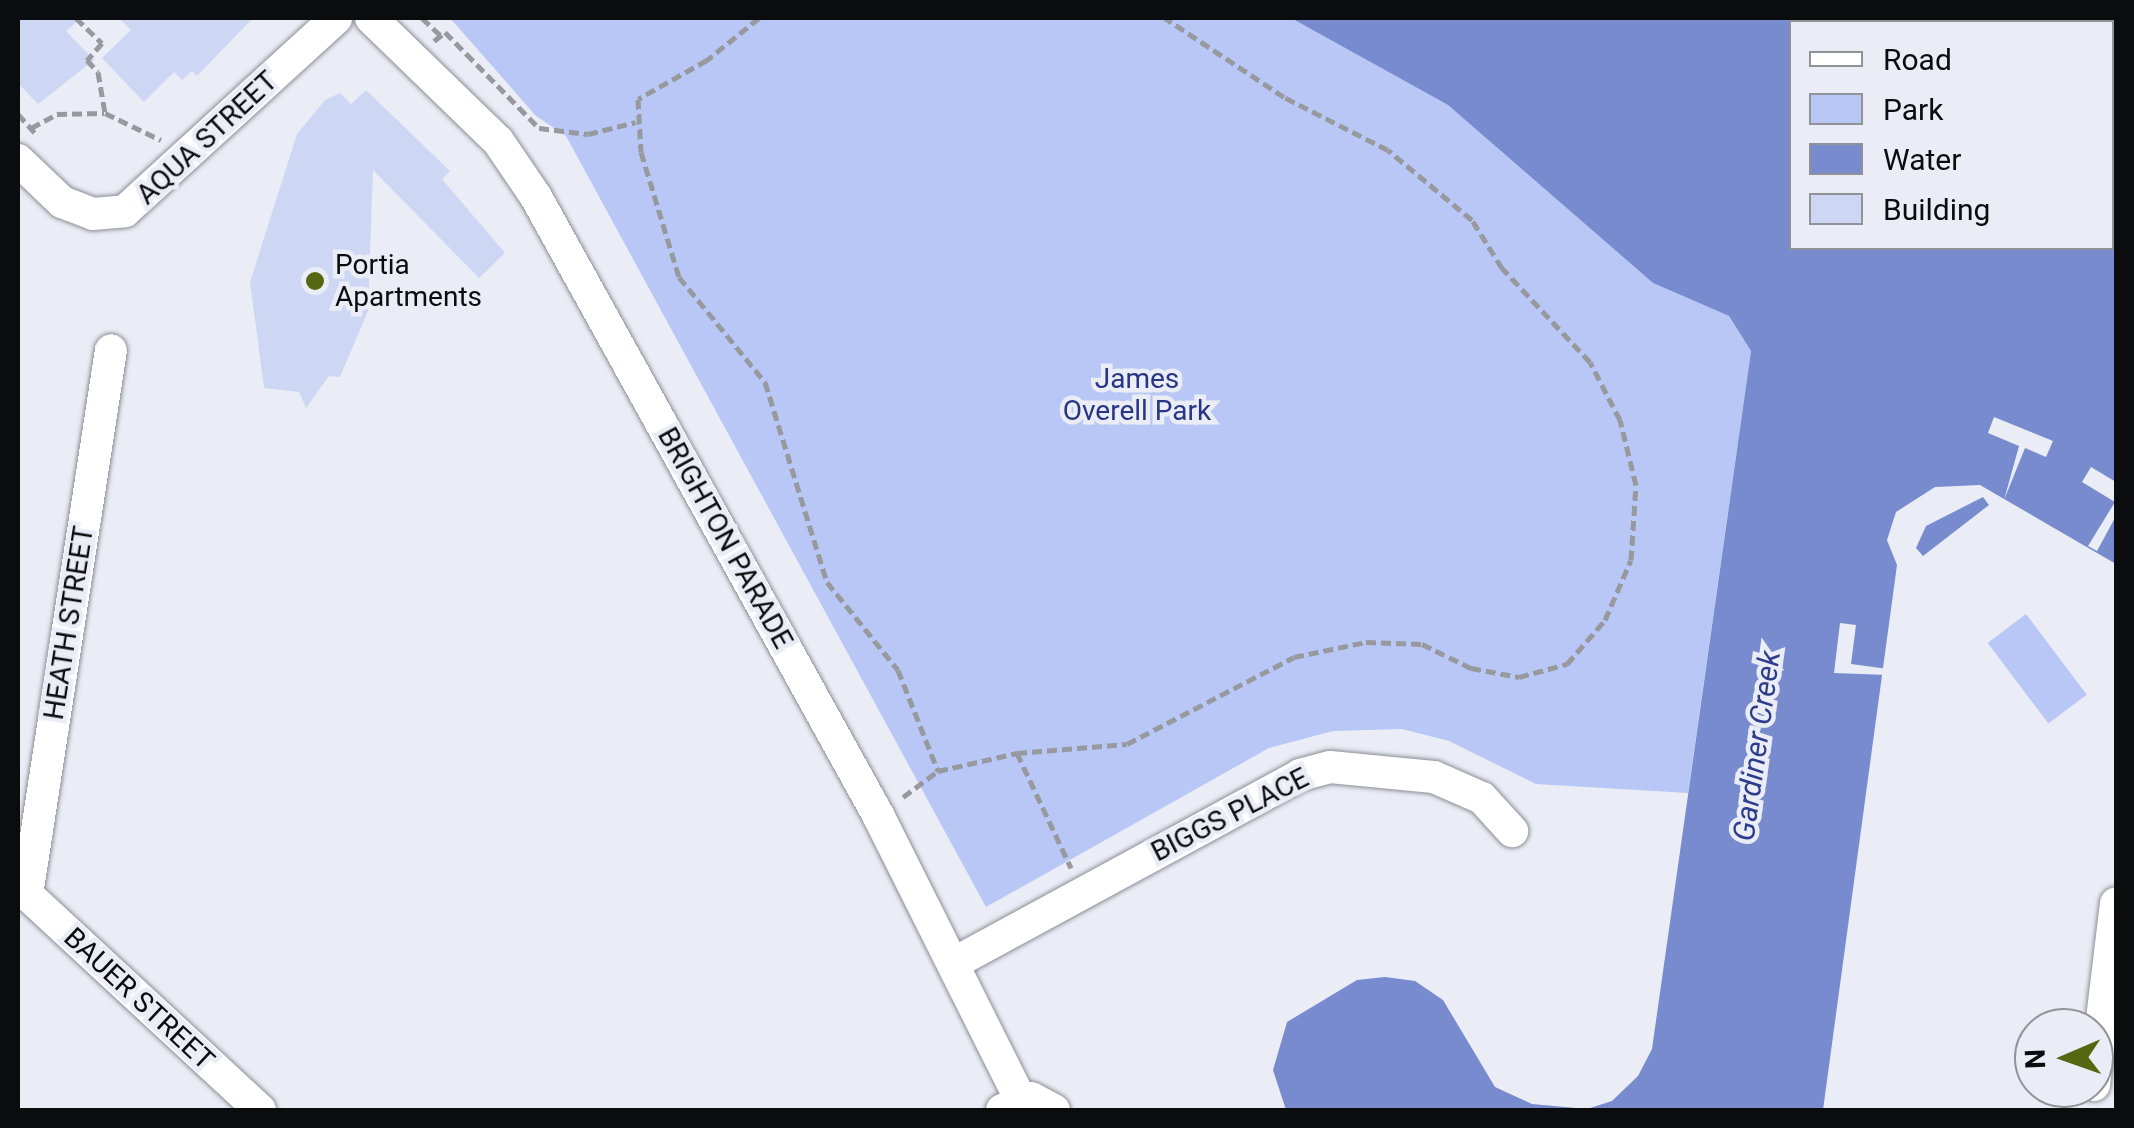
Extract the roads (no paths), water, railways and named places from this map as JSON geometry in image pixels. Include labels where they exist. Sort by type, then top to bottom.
[{"type":"street","name":"AQUA STREET","points":[[30,150],[62,202],[93,214],[125,211],[336,18]]},
{"type":"street","name":"BRIGHTON PARADE","points":[[371,18],[498,142],[536,197],[956,962],[1011,1105]]},
{"type":"street","name":"HEATH STREET","points":[[22,891],[111,350]]},
{"type":"street","name":"BIGGS PLACE","points":[[956,962],[1300,775],[1330,767],[1434,777],[1482,798],[1512,831]]},
{"type":"street","name":"BAUER STREET","points":[[22,891],[260,1110]]},
{"type":"street","points":[[2110,1008],[2116,903]]},
{"type":"street","points":[[1011,1105],[1054,1110]]},
{"type":"water","name":"Gardiner Creek","points":[[1291,18],[2116,18],[2116,564],[1980,485],[1935,487],[1896,512],[1887,540],[1897,565],[1823,1110],[1286,1110],[1273,1070],[1287,1022],[1357,980],[1385,977],[1415,981],[1443,1000],[1495,1087],[1532,1104],[1587,1109],[1612,1101],[1638,1076],[1652,1049],[1751,351],[1729,316],[1653,283],[1448,105]]},
{"type":"water","points":[[1983,497],[1989,505],[1923,556],[1916,548],[1926,526]]},
{"type":"place","name":"Portia Apartments","points":[[315,281]]},
{"type":"park label","name":"James Overell Park","points":[[1137,395]]}]
